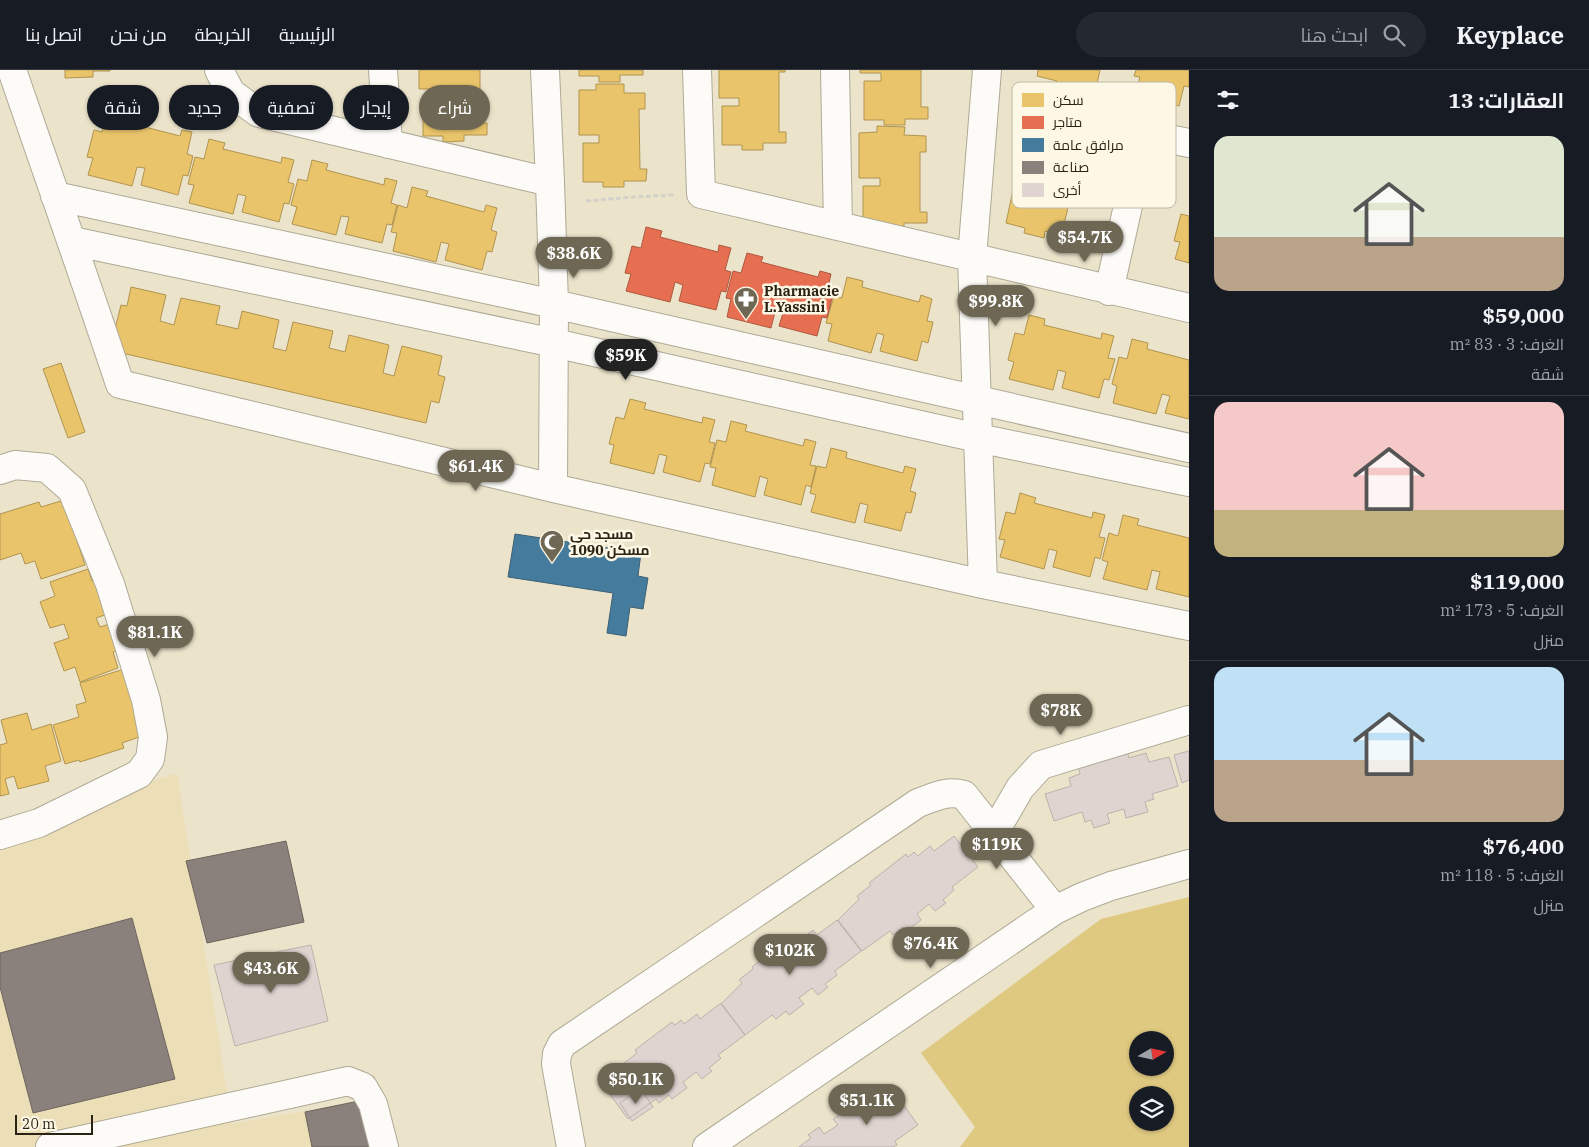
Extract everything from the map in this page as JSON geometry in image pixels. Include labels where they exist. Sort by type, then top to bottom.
[{"type":"street","points":[[12,70],[120,384],[553,488],[983,584],[1189,626]]},
{"type":"street","points":[[219,70],[231,93],[259,113],[550,182]]},
{"type":"street","points":[[383,70],[388,144]]},
{"type":"street","points":[[545,70],[554,304],[553,488]]},
{"type":"street","points":[[697,70],[701,194],[1189,308]]},
{"type":"street","points":[[835,70],[838,226]]},
{"type":"street","points":[[983,584],[972,258],[987,70]]},
{"type":"street","points":[[1176,141],[1189,144]]},
{"type":"street","points":[[55,196],[554,304],[1189,448]]},
{"type":"street","points":[[1109,290],[1127,208]]},
{"type":"street","points":[[72,241],[554,343],[978,438],[1189,482]]},
{"type":"street","points":[[0,470],[15,465],[47,468],[72,490],[110,584],[146,700],[153,737],[150,759],[139,774],[39,823],[0,835]]},
{"type":"street","points":[[994,833],[1020,788],[1041,765],[1189,720]]},
{"type":"street","points":[[571,1147],[556,1064],[557,1054],[562,1044],[918,803],[941,794],[953,792],[964,795],[1055,910]]},
{"type":"street","points":[[707,1147],[1055,910],[1111,886],[1189,864]]},
{"type":"street","points":[[50,1147],[348,1081],[363,1087],[373,1104],[384,1147]]},
{"type":"path","points":[[586,201],[701,194]]},
{"type":"shaded area","points":[[177,773],[232,1124],[343,1104],[355,1147],[0,1147],[0,829]]},
{"type":"shaded area","points":[[1189,897],[1189,1147],[960,1147],[975,1127],[921,1053],[1101,919]]},
{"type":"building: سكن","points":[[65,70],[110,71],[93,71],[93,77],[65,78]]},
{"type":"building: سكن","points":[[419,70],[480,70],[480,85],[419,85]]},
{"type":"building: سكن","points":[[579,70],[643,70],[643,75],[620,75],[620,82],[599,82],[599,76],[579,76]]},
{"type":"building: سكن","points":[[719,70],[785,70],[785,72],[779,72],[779,132],[786,132],[786,143],[763,143],[763,150],[742,150],[742,145],[722,145],[722,106],[739,106],[739,98],[719,98]]},
{"type":"building: سكن","points":[[860,70],[921,70],[921,107],[928,107],[928,119],[905,119],[905,125],[884,125],[884,120],[864,120],[864,81],[881,81],[881,73],[860,73]]},
{"type":"building: سكن","points":[[1038,70],[1100,70],[1097,82],[1057,82],[1037,76]]},
{"type":"building: سكن","points":[[1136,70],[1189,70],[1189,87],[1184,86],[1179,106],[1176,105],[1176,82],[1139,82],[1140,77],[1134,76]]},
{"type":"building: سكن","points":[[596,84],[624,84],[624,93],[645,93],[645,109],[639,109],[640,169],[647,169],[646,181],[624,181],[624,187],[603,187],[603,182],[583,182],[583,143],[599,143],[599,135],[579,135],[579,90],[596,90]]},
{"type":"building: سكن","points":[[877,126],[905,127],[904,135],[926,136],[926,152],[920,152],[920,212],[927,212],[927,223],[904,223],[904,230],[863,225],[863,186],[880,186],[880,178],[859,178],[859,133],[877,132]]},
{"type":"building: سكن","points":[[94,130],[102,132],[103,130],[157,130],[180,136],[182,130],[192,132],[187,154],[193,156],[188,176],[183,175],[178,195],[141,185],[145,168],[137,167],[132,186],[88,175],[93,158],[87,157]]},
{"type":"building: سكن","points":[[423,130],[487,130],[487,135],[464,135],[464,141],[443,142],[443,136],[423,136]]},
{"type":"building: سكن","points":[[209,139],[225,143],[223,149],[281,163],[282,157],[294,160],[288,182],[294,184],[289,204],[284,203],[279,222],[242,212],[246,196],[238,194],[233,214],[189,203],[194,185],[188,184],[195,157],[204,159]]},
{"type":"building: سكن","points":[[312,160],[328,164],[326,170],[384,185],[385,178],[397,181],[391,203],[397,205],[392,225],[387,224],[382,243],[345,234],[349,217],[341,216],[336,235],[292,224],[297,207],[291,205],[298,179],[307,181]]},
{"type":"building: سكن","points":[[412,187],[428,191],[426,196],[484,212],[486,205],[497,208],[491,230],[497,232],[492,252],[487,251],[482,270],[445,260],[449,244],[441,242],[436,262],[393,251],[397,233],[391,232],[398,205],[407,208]]},
{"type":"building: سكن","points":[[1012,194],[1012,208],[1068,208],[1064,224],[1070,225],[1068,237],[1045,231],[1044,238],[1024,233],[1025,228],[1006,223]]},
{"type":"building: سكن","points":[[1181,214],[1189,216],[1189,263],[1175,259],[1180,242],[1174,241]]},
{"type":"building: سكن","points":[[847,277],[863,281],[862,287],[919,302],[921,295],[932,299],[927,321],[933,322],[928,343],[922,341],[917,361],[880,351],[884,335],[877,333],[871,353],[828,341],[832,324],[826,323],[834,296],[842,298]]},
{"type":"building: سكن","points":[[131,287],[166,295],[160,321],[174,325],[181,298],[220,306],[216,324],[238,329],[242,311],[279,320],[273,348],[286,351],[293,322],[333,331],[329,348],[345,352],[349,335],[389,345],[383,373],[394,376],[402,346],[442,356],[438,375],[445,377],[439,403],[431,401],[426,423],[113,351],[118,334],[114,333],[121,305],[127,306]]},
{"type":"building: سكن","points":[[1029,315],[1045,319],[1044,325],[1101,339],[1102,333],[1114,336],[1108,358],[1115,359],[1109,380],[1104,379],[1099,398],[1062,388],[1066,372],[1058,370],[1053,390],[1009,379],[1014,362],[1008,360],[1015,333],[1024,335]]},
{"type":"building: سكن","points":[[1132,339],[1148,343],[1147,349],[1189,360],[1189,419],[1165,413],[1170,396],[1162,394],[1156,414],[1113,403],[1117,386],[1112,384],[1119,357],[1127,359]]},
{"type":"building: سكن","points":[[61,363],[85,432],[68,438],[43,369]]},
{"type":"building: سكن","points":[[630,399],[646,403],[644,409],[702,423],[703,417],[715,420],[709,442],[715,443],[710,464],[705,463],[700,482],[663,472],[667,456],[659,454],[654,474],[610,463],[614,445],[609,444],[616,417],[624,419]]},
{"type":"building: سكن","points":[[731,421],[747,425],[745,431],[803,446],[805,439],[816,442],[810,465],[816,466],[811,487],[806,485],[801,505],[764,495],[768,479],[760,476],[755,497],[712,485],[716,468],[710,467],[717,440],[726,442]]},
{"type":"building: سكن","points":[[831,448],[847,452],[846,458],[903,473],[905,466],[916,469],[910,491],[916,493],[911,513],[906,512],[901,531],[864,522],[868,505],[860,503],[855,523],[811,512],[816,495],[810,493],[817,466],[826,468]]},
{"type":"building: سكن","points":[[1020,493],[1036,498],[1034,503],[1092,518],[1093,512],[1105,515],[1099,537],[1105,538],[1100,559],[1095,557],[1090,577],[1053,567],[1057,551],[1049,549],[1044,569],[1000,557],[1005,540],[999,539],[1006,512],[1015,514]]},
{"type":"building: سكن","points":[[64,500],[85,565],[41,579],[35,561],[25,564],[21,553],[0,560],[0,514],[39,502],[41,507]]},
{"type":"building: سكن","points":[[1123,515],[1139,519],[1137,525],[1189,538],[1189,597],[1156,589],[1160,572],[1152,570],[1147,590],[1103,579],[1108,562],[1102,560],[1109,533],[1118,536]]},
{"type":"building: سكن","points":[[88,569],[92,581],[104,577],[116,611],[96,618],[100,627],[116,622],[125,648],[113,652],[118,668],[80,682],[75,667],[64,671],[54,643],[69,638],[64,624],[50,628],[40,602],[55,596],[50,582]]},
{"type":"building: سكن","points":[[124,669],[145,735],[122,743],[124,748],[80,762],[79,760],[65,764],[53,725],[79,717],[76,705],[86,702],[80,683]]},
{"type":"building: سكن","points":[[27,713],[32,730],[51,724],[61,761],[45,766],[49,781],[18,789],[14,776],[5,779],[9,794],[0,796],[0,745],[7,743],[1,720]]},
{"type":"building: متاجر","points":[[646,227],[662,231],[660,237],[718,252],[719,245],[731,248],[725,270],[731,272],[726,292],[721,291],[716,310],[679,301],[683,285],[675,282],[670,302],[626,291],[631,274],[625,273],[632,246],[641,248]]},
{"type":"building: متاجر","points":[[747,253],[763,257],[761,262],[818,277],[820,271],[831,274],[826,296],[832,298],[827,318],[822,317],[817,336],[779,326],[784,310],[776,308],[771,328],[727,317],[731,299],[726,298],[733,271],[741,273]]},
{"type":"building: مرافق عامة","points":[[515,534],[641,553],[638,576],[648,578],[643,609],[630,607],[626,636],[607,633],[613,593],[508,577]]},
{"type":"building: صناعة","points":[[286,841],[304,922],[207,943],[186,861]]},
{"type":"building: صناعة","points":[[132,918],[175,1079],[33,1113],[0,987],[0,953]]},
{"type":"building: صناعة","points":[[359,1101],[369,1147],[312,1147],[305,1112]]},
{"type":"building: أخرى","points":[[1127,751],[1129,758],[1146,753],[1149,762],[1169,757],[1178,786],[1152,794],[1154,799],[1145,802],[1148,812],[1126,818],[1124,809],[1107,814],[1110,823],[1094,828],[1091,820],[1085,822],[1082,812],[1054,821],[1045,794],[1071,786],[1069,778],[1080,774],[1078,766]]},
{"type":"building: أخرى","points":[[1189,751],[1189,780],[1182,783],[1174,755]]},
{"type":"building: أخرى","points":[[954,836],[978,867],[952,887],[954,890],[943,900],[946,903],[935,911],[929,904],[917,914],[921,920],[906,931],[903,927],[893,935],[890,931],[862,951],[838,920],[859,899],[857,896],[871,885],[869,883],[906,854],[908,857],[914,852],[918,856],[930,846],[934,851]]},
{"type":"building: أخرى","points":[[837,920],[861,951],[835,971],[837,975],[825,984],[828,987],[818,995],[812,988],[799,998],[804,1004],[789,1015],[786,1011],[776,1019],[772,1015],[745,1035],[721,1004],[742,983],[739,980],[753,969],[752,967],[789,938],[791,941],[797,936],[800,940],[813,930],[817,935]]},
{"type":"building: أخرى","points":[[311,945],[328,1021],[235,1046],[214,965]]},
{"type":"building: أخرى","points":[[721,1003],[745,1035],[718,1055],[721,1058],[709,1068],[712,1071],[702,1079],[696,1072],[683,1082],[687,1088],[672,1099],[669,1095],[659,1103],[656,1099],[628,1119],[605,1088],[625,1067],[623,1064],[637,1053],[635,1050],[672,1022],[675,1025],[681,1020],[684,1024],[697,1014],[700,1019]]},
{"type":"building: أخرى","points":[[641,1089],[653,1107],[632,1121],[620,1103]]},
{"type":"building: أخرى","points":[[892,1089],[918,1125],[895,1141],[897,1145],[893,1147],[799,1147],[811,1138],[808,1135],[819,1127],[824,1134],[838,1125],[833,1119],[849,1108],[851,1112],[862,1105],[865,1109]]},
{"type":"place","name":"Pharmacie L.Yassini","points":[[746,320]]},
{"type":"place","name":"مسجد حي 1090 مسكن","points":[[552,563]]}]
